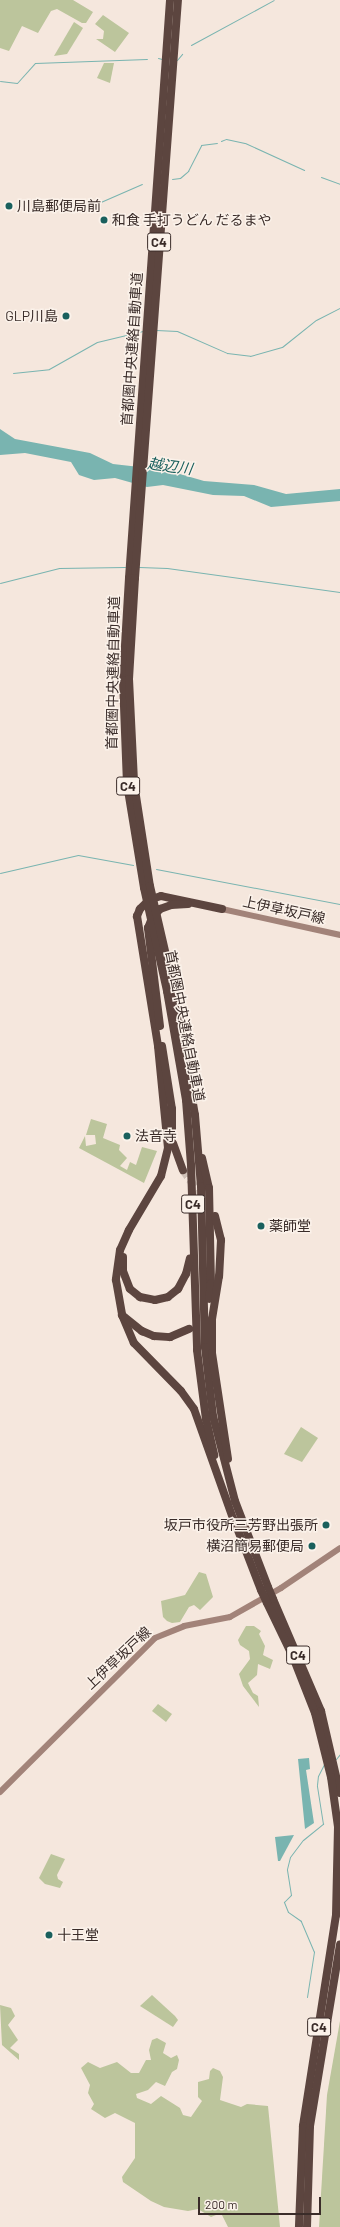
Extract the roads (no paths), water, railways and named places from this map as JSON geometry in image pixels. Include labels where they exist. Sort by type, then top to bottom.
[{"type":"highway","name":"首都圏中央連絡自動車道","points":[[170,0],[171,36],[123,680],[124,749],[131,811],[144,888],[171,990],[189,1069],[198,1148],[205,1347],[210,1417]]},
{"type":"highway","name":"首都圏中央連絡自動車道","points":[[171,36],[178,0]]},
{"type":"highway","points":[[210,1417],[188,1400],[134,1343],[122,1315],[116,1280],[120,1250],[128,1230],[161,1176],[168,1148],[158,1046],[137,916],[144,904],[161,896],[222,909]]},
{"type":"highway","points":[[193,1230],[186,1274],[174,1293],[161,1299],[150,1300],[130,1289],[123,1271],[124,1251],[132,1231],[164,1178],[173,1143],[172,1109],[148,940],[148,928],[154,915],[167,906],[189,904],[222,909]]},
{"type":"highway","name":"首都圏中央連絡自動車道","points":[[171,990],[186,1100],[193,1230],[197,1350],[212,1430],[235,1524],[318,1712],[340,1793]]},
{"type":"highway","points":[[173,1143],[184,1170]]},
{"type":"highway","points":[[198,1148],[209,1188],[211,1283],[208,1303]]},
{"type":"highway","points":[[212,1430],[210,1417],[211,1331],[221,1240],[215,1216]]},
{"type":"highway","points":[[122,1315],[142,1331],[154,1336],[170,1336],[189,1329]]},
{"type":"highway","name":"首都圏中央連絡自動車道","points":[[212,1430],[264,1588]]},
{"type":"highway","name":"首都圏中央連絡自動車道","points":[[299,2227],[299,2182],[304,2118],[336,1915],[338,1827],[330,1770],[318,1712]]},
{"type":"highway","name":"C4","points":[[307,2227],[310,2126],[340,1944]]},
{"type":"main road","name":"上伊草坂戸線","points":[[222,909],[340,935]]},
{"type":"main road","name":"上伊草坂戸線","points":[[0,1792],[155,1638],[184,1626],[230,1617],[281,1588],[340,1548]]},
{"type":"water","points":[[0,429],[15,439],[90,453],[113,464],[166,470],[204,481],[254,485],[286,494],[340,489],[340,501],[271,507],[244,496],[213,495],[163,485],[147,487],[115,478],[94,480],[79,475],[71,462],[25,453],[0,455]]},
{"type":"water","points":[[309,1758],[310,1769],[306,1770],[314,1823],[305,1829],[298,1759]]},
{"type":"water","points":[[294,1835],[280,1861],[278,1861],[275,1837]]},
{"type":"waterway","points":[[191,45],[274,0]]},
{"type":"waterway","points":[[177,60],[182,54]]},
{"type":"waterway","points":[[158,58],[162,59]]},
{"type":"waterway","points":[[0,81],[17,83],[35,63],[147,59]]},
{"type":"waterway","points":[[221,141],[226,139],[245,143],[304,170]]},
{"type":"waterway","points":[[172,179],[180,178],[188,171],[201,145],[217,143]]},
{"type":"waterway","points":[[321,177],[340,184]]},
{"type":"waterway","points":[[96,204],[142,184]]},
{"type":"waterway","points":[[156,330],[177,331],[227,353],[250,356],[282,347],[316,320],[340,308]]},
{"type":"waterway","points":[[13,373],[49,369],[97,342],[143,331]]},
{"type":"waterway","points":[[0,583],[59,568],[125,567]]},
{"type":"waterway","points":[[139,567],[167,568],[340,592]]},
{"type":"waterway","points":[[0,873],[78,855],[133,865]]},
{"type":"waterway","points":[[156,869],[340,904]]},
{"type":"waterway","points":[[336,1759],[340,1754]]},
{"type":"waterway","points":[[307,1997],[314,1952],[301,1921],[288,1912],[284,1902],[291,1895],[287,1869],[290,1857],[303,1840],[323,1824],[317,1785],[318,1776],[324,1764]]},
{"type":"tunnel","points":[[183,1170],[203,1199]]},
{"type":"place","name":"川島郵便局前","points":[[9,206]]},
{"type":"place","name":"和食 手打うどん だるまや","points":[[104,220]]},
{"type":"place","name":"GLP川島","points":[[66,316]]},
{"type":"place","name":"法音寺","points":[[127,1136]]},
{"type":"place","name":"薬師堂","points":[[261,1226]]},
{"type":"place","name":"坂戸市役所三芳野出張所","points":[[326,1525]]},
{"type":"place","name":"横沼簡易郵便局","points":[[312,1546]]},
{"type":"place","name":"十王堂","points":[[49,1935]]},
{"type":"water label","name":"越辺川","points":[[170,466]]}]
